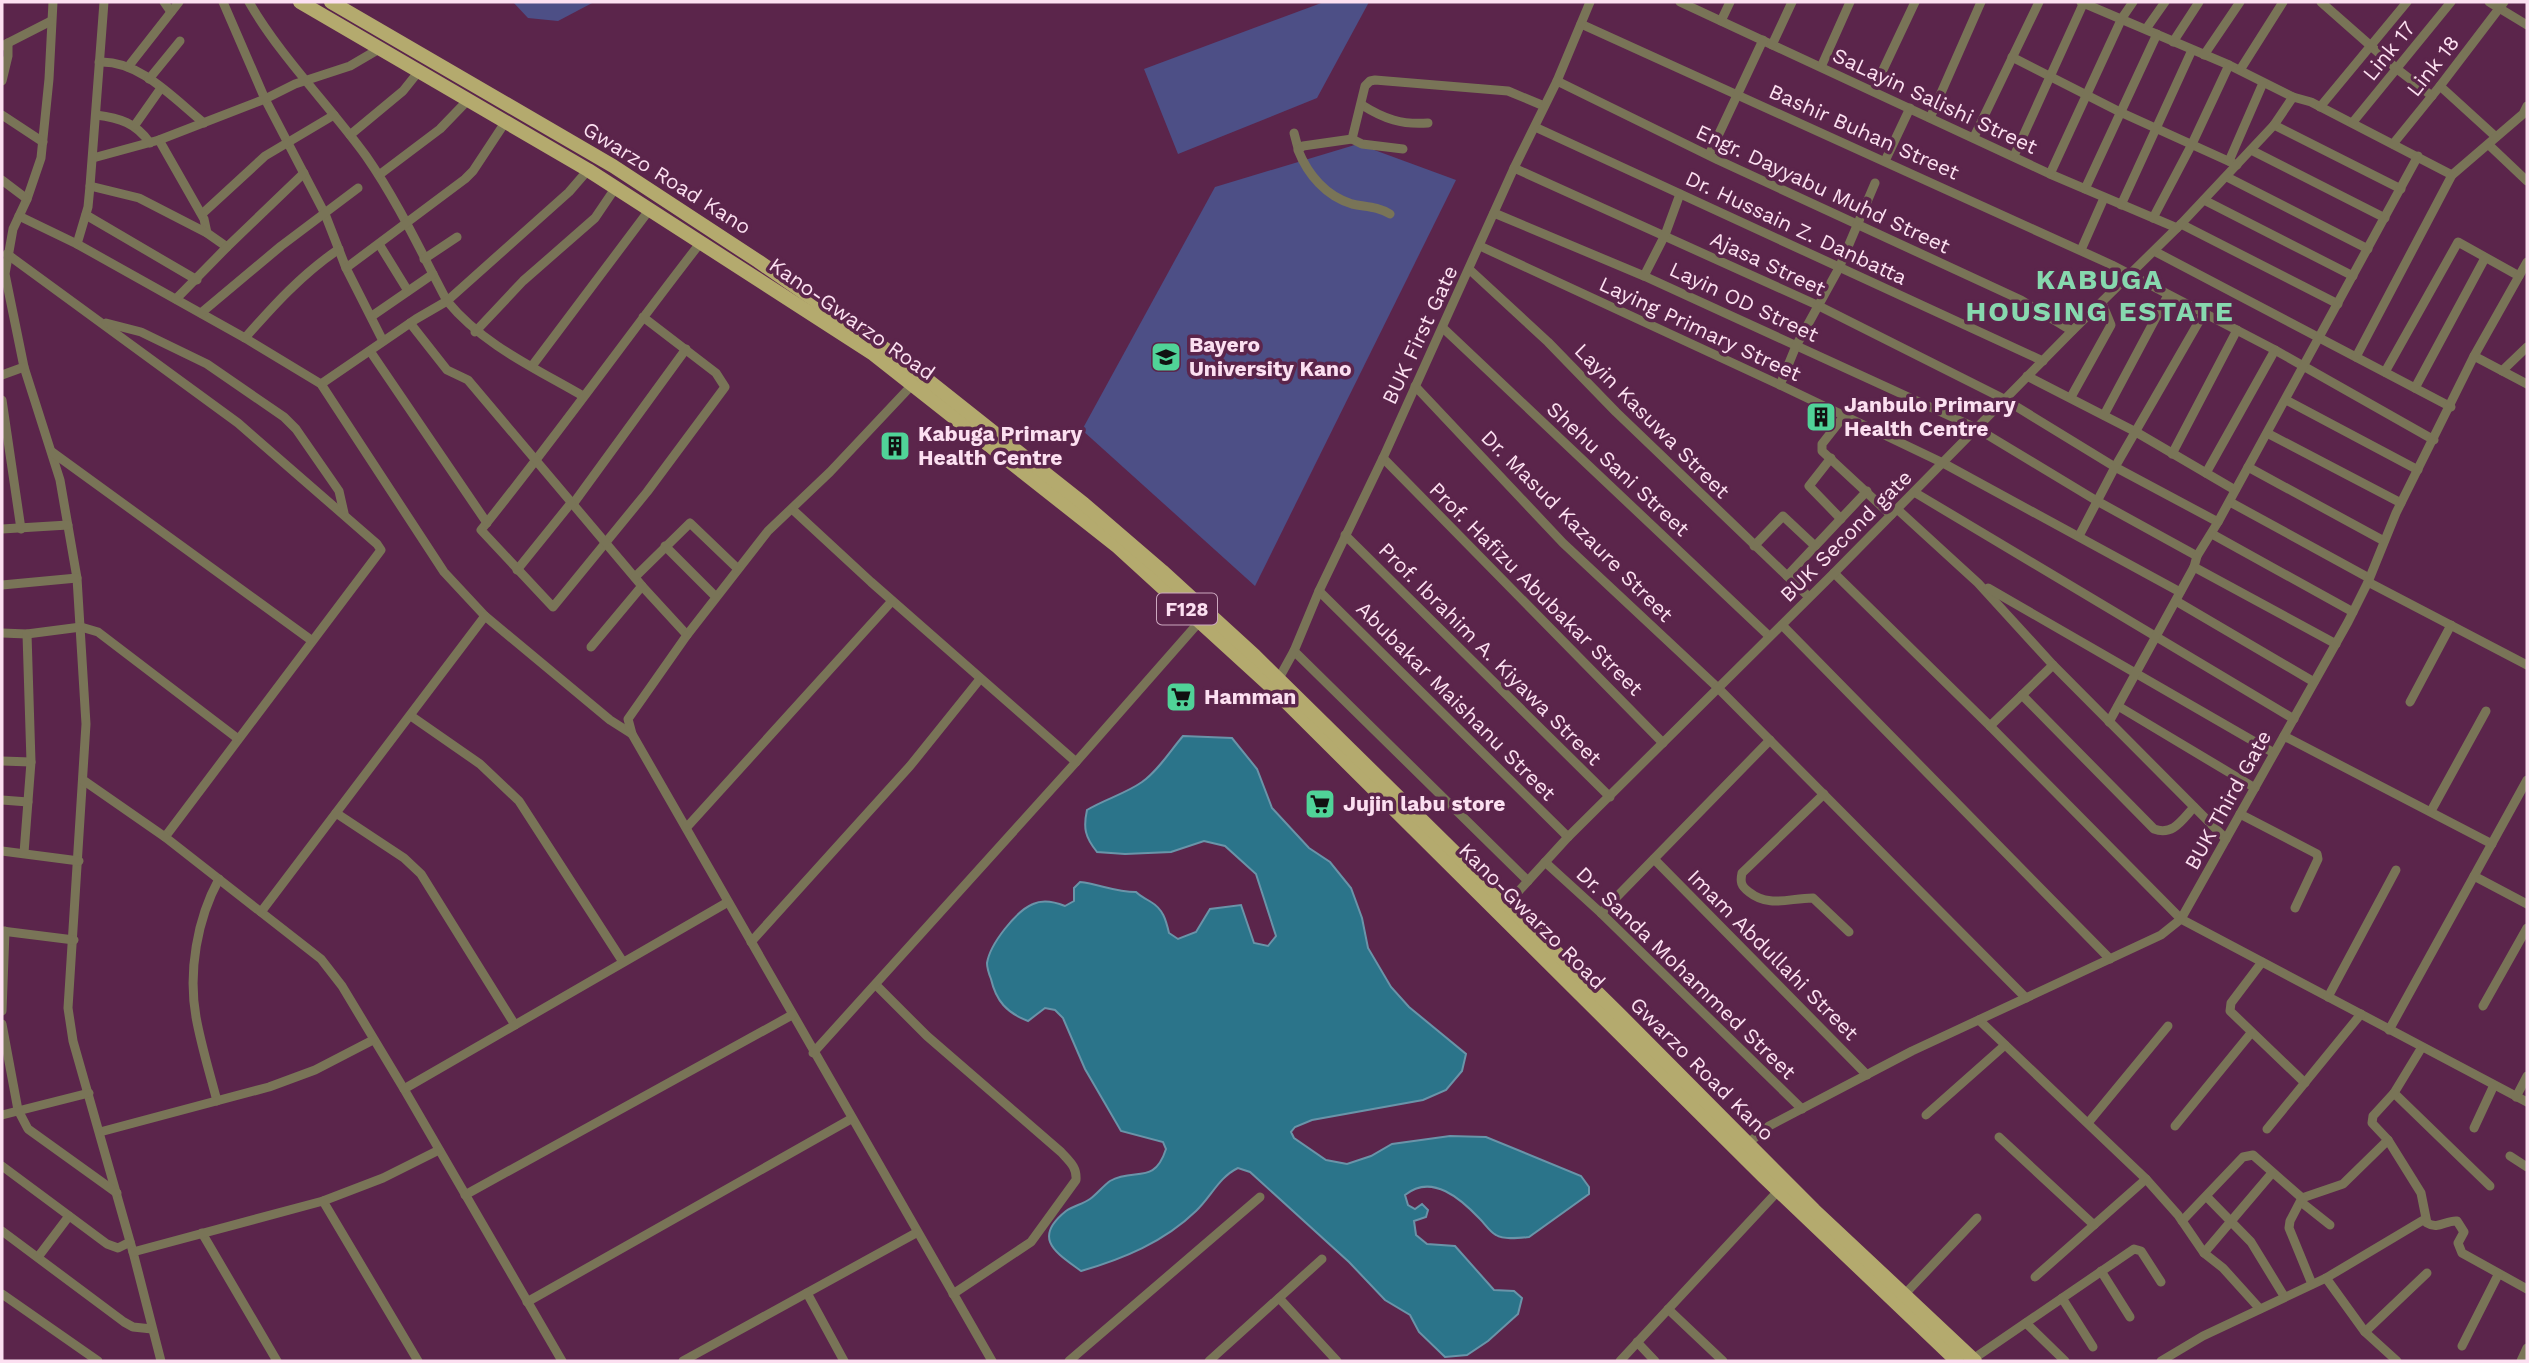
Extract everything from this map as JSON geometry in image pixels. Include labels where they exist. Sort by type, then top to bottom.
[{"type":"main road","name":"Kano-Gwarzo Road","points":[[300,2],[616,187],[872,353],[1108,540],[1158,575],[1200,621],[1276,691],[1779,1191],[1857,1259],[1957,1361]]},
{"type":"main road","name":"Gwarzo Road Kano","points":[[331,2],[613,166],[803,291],[910,366],[990,428],[1278,680],[1619,1014],[1857,1259],[1904,1295],[1974,1360]]},
{"type":"street","points":[[53,2],[41,158],[27,200],[6,238],[5,281],[24,367],[60,480],[81,627],[86,724],[68,1008],[73,1041],[132,1247],[161,1361]]},
{"type":"street","points":[[77,244],[86,215],[90,186],[104,2]]},
{"type":"street","points":[[164,2],[171,12]]},
{"type":"street","points":[[128,66],[179,2]]},
{"type":"street","points":[[223,2],[265,99],[290,143],[325,215],[346,268],[383,341]]},
{"type":"street","points":[[249,2],[279,46],[379,174],[398,205],[447,301],[475,332],[583,396]]},
{"type":"street","name":"BUK First Gate","points":[[1278,680],[1294,651],[1319,591],[1470,270],[1514,168],[1557,81],[1590,2]]},
{"type":"street","name":"SaLayin Salishi Street","points":[[1680,2],[2050,174],[2153,218],[2179,226],[2338,303]]},
{"type":"street","points":[[1721,21],[1730,2]]},
{"type":"street","points":[[1709,155],[1736,94],[1792,2]]},
{"type":"street","points":[[1821,67],[1850,2]]},
{"type":"street","points":[[1873,91],[1915,2]]},
{"type":"street","points":[[1930,118],[1981,2]]},
{"type":"street","points":[[1974,137],[2039,2]]},
{"type":"street","points":[[2014,156],[2083,2],[2353,122],[2452,175]]},
{"type":"street","points":[[2050,174],[2122,18],[2133,2]]},
{"type":"street","points":[[2146,29],[2165,2]]},
{"type":"street","points":[[2173,42],[2199,2]]},
{"type":"street","points":[[2204,55],[2239,2]]},
{"type":"street","points":[[2239,70],[2283,2]]},
{"type":"street","points":[[2321,2],[2432,96]]},
{"type":"street","points":[[2320,107],[2407,2]]},
{"type":"street","name":"Link 17","points":[[2353,122],[2451,2]]},
{"type":"street","points":[[2489,2],[2502,5],[2527,25]]},
{"type":"street","name":"Link 18","points":[[2393,144],[2502,5]]},
{"type":"street","points":[[2,80],[8,56],[5,45],[51,21]]},
{"type":"street","name":"Bashir Buhan Street","points":[[1581,24],[2131,274],[2275,349],[2434,440]]},
{"type":"street","points":[[2085,189],[2157,34]]},
{"type":"street","points":[[149,79],[180,41]]},
{"type":"street","points":[[93,158],[154,142],[204,123],[295,84],[351,66],[379,49]]},
{"type":"street","points":[[2121,205],[2192,50]]},
{"type":"street","points":[[2012,57],[2120,112],[2233,163],[2263,83]]},
{"type":"street","points":[[99,62],[112,61],[128,66],[149,79],[204,123]]},
{"type":"street","points":[[2153,218],[2229,65]]},
{"type":"street","points":[[350,135],[403,91],[419,71]]},
{"type":"street","points":[[1352,139],[1365,86],[1375,79],[1508,91],[1544,106]]},
{"type":"street","name":"Engr. Dayyabu Muhd Street","points":[[1557,81],[2021,300],[2072,331]]},
{"type":"street","points":[[2440,86],[2496,137]]},
{"type":"street","points":[[135,125],[161,88]]},
{"type":"street","name":"BUK Second gate","points":[[1506,905],[1717,687],[1834,573],[2227,177],[2233,163],[2251,150],[2274,125],[2293,97]]},
{"type":"street","points":[[379,174],[440,129],[468,100]]},
{"type":"street","points":[[1362,105],[1394,122],[1428,123]]},
{"type":"street","points":[[1885,161],[1910,108]]},
{"type":"street","points":[[2356,357],[2452,175],[2526,113]]},
{"type":"street","points":[[2,115],[43,142]]},
{"type":"street","points":[[96,115],[117,117],[135,125],[154,142],[202,214],[207,233]]},
{"type":"street","points":[[202,214],[278,146],[290,143],[334,115]]},
{"type":"street","points":[[346,268],[473,171],[506,121]]},
{"type":"street","points":[[2274,125],[2401,190]]},
{"type":"street","name":"Dr. Hussain Z. Danbatta","points":[[1535,127],[2043,361]]},
{"type":"street","points":[[1294,133],[1307,170],[1325,189],[1345,201],[1375,207],[1390,214]]},
{"type":"street","points":[[1298,148],[1320,142],[1352,139],[1362,144],[1403,149]]},
{"type":"street","points":[[2489,145],[2527,181]]},
{"type":"street","points":[[2251,150],[2385,218]]},
{"type":"street","points":[[2109,722],[2194,567],[2197,556],[2230,502],[2418,156]]},
{"type":"street","name":"Ajasa Street","points":[[1514,168],[1817,305],[2004,399],[2115,467],[2218,522]]},
{"type":"street","points":[[321,384],[447,301],[569,192],[588,170]]},
{"type":"street","points":[[176,299],[304,173]]},
{"type":"street","points":[[2227,177],[2368,249]]},
{"type":"street","points":[[2,180],[27,200]]},
{"type":"street","points":[[1780,385],[1796,346],[1839,268],[1875,183]]},
{"type":"street","points":[[90,186],[139,198],[207,233],[227,247]]},
{"type":"street","points":[[475,332],[523,281],[595,218],[616,187]]},
{"type":"street","points":[[201,313],[281,246],[358,188]]},
{"type":"street","points":[[1644,276],[1665,235],[1680,194]]},
{"type":"street","points":[[2081,250],[2104,198]]},
{"type":"street","points":[[2204,200],[2353,276]]},
{"type":"street","points":[[532,366],[650,209]]},
{"type":"street","name":"Layin OD Street","points":[[1494,214],[1644,276],[1976,428],[2097,501],[2197,556]]},
{"type":"street","points":[[86,215],[197,280]]},
{"type":"street","points":[[19,216],[77,244],[176,299],[321,384],[444,572],[485,616],[610,720],[632,734]]},
{"type":"street","points":[[425,259],[457,237]]},
{"type":"street","points":[[643,317],[716,373],[725,387],[647,492],[553,607],[482,532],[487,523],[536,461],[583,396],[643,317],[701,242]]},
{"type":"street","points":[[2385,372],[2456,243],[2460,242],[2519,276]]},
{"type":"street","points":[[379,244],[408,291]]},
{"type":"street","name":"Laying Primary Street","points":[[1480,246],[1943,463],[2080,536],[2314,682]]},
{"type":"street","points":[[245,338],[288,290],[313,267],[339,249]]},
{"type":"street","points":[[2154,251],[2451,407]]},
{"type":"street","points":[[5,258],[100,322],[238,423],[381,550],[165,836]]},
{"type":"street","points":[[2415,388],[2484,258]]},
{"type":"street","name":"BUK Third Gate","points":[[1747,1144],[1769,1126],[1867,1075],[2161,935],[2181,919],[2353,612],[2401,503],[2474,356],[2527,262]]},
{"type":"street","name":"Layin Kasuwa Street","points":[[1470,270],[1548,342],[1616,412],[1809,597]]},
{"type":"street","points":[[372,316],[433,274]]},
{"type":"street","points":[[2104,415],[2168,295]]},
{"type":"street","points":[[2071,397],[2111,325],[2102,303]]},
{"type":"street","points":[[2,315],[11,309]]},
{"type":"street","points":[[2080,536],[2115,467],[2205,312]]},
{"type":"street","points":[[100,322],[141,332],[206,365],[284,417],[296,429],[339,491],[344,515]]},
{"type":"street","points":[[410,323],[447,370],[468,380],[642,586],[687,635]]},
{"type":"street","name":"Shehu Sani Street","points":[[1443,328],[1769,636]]},
{"type":"street","points":[[2172,454],[2238,330]]},
{"type":"street","points":[[2502,371],[2527,347]]},
{"type":"street","points":[[517,570],[572,503],[686,349]]},
{"type":"street","points":[[2206,473],[2275,349]]},
{"type":"street","points":[[370,351],[487,523]]},
{"type":"street","points":[[2474,356],[2527,384]]},
{"type":"street","points":[[2,375],[24,367]]},
{"type":"street","points":[[2027,376],[2136,432],[2235,490]]},
{"type":"street","points":[[912,385],[768,531],[687,635],[628,719],[632,734],[916,1233],[992,1361]]},
{"type":"street","name":"Dr. Masud Kazaure Street","points":[[1415,386],[1563,543],[1717,687],[2026,998]]},
{"type":"street","points":[[2,400],[21,529]]},
{"type":"street","points":[[2286,400],[2418,470]]},
{"type":"street","points":[[1843,416],[1821,448],[1867,491],[1978,583],[2053,665],[2225,839]]},
{"type":"street","points":[[2267,433],[2401,503]]},
{"type":"street","points":[[52,452],[311,640]]},
{"type":"street","name":"Prof. Hafizu Abubakar Street","points":[[1383,458],[1663,743]]},
{"type":"street","points":[[1831,458],[1808,486],[1841,519]]},
{"type":"street","points":[[2248,467],[2384,541]]},
{"type":"street","points":[[1787,576],[1867,491]]},
{"type":"street","points":[[1914,492],[2294,719]]},
{"type":"street","points":[[2230,502],[2527,665]]},
{"type":"street","points":[[792,509],[892,601],[1076,762]]},
{"type":"street","points":[[1754,545],[1783,516],[1815,546]]},
{"type":"street","points":[[635,577],[690,523],[738,569]]},
{"type":"street","points":[[2,529],[68,525]]},
{"type":"street","points":[[2212,534],[2353,612]]},
{"type":"street","name":"Prof. Ibrahim A. Kiyawa Street","points":[[1345,535],[1610,797]]},
{"type":"street","points":[[665,545],[716,597]]},
{"type":"street","points":[[2194,567],[2336,644]]},
{"type":"street","points":[[1834,573],[2181,919],[2527,1102]]},
{"type":"street","points":[[2,585],[76,578]]},
{"type":"street","points":[[1978,583],[2274,753]]},
{"type":"street","points":[[591,647],[642,586]]},
{"type":"street","name":"Abubakar Maishanu Street","points":[[1319,591],[1569,837]]},
{"type":"street","points":[[687,827],[892,601]]},
{"type":"street","points":[[261,912],[485,616]]},
{"type":"street","points":[[813,1052],[876,985],[1200,621]]},
{"type":"street","points":[[1782,625],[2110,959]]},
{"type":"street","points":[[2410,702],[2451,625]]},
{"type":"street","points":[[2,633],[27,634],[81,627],[98,632],[237,738]]},
{"type":"street","points":[[24,853],[31,762],[27,634]]},
{"type":"street","points":[[1294,651],[1528,881]]},
{"type":"street","points":[[1990,726],[2053,665]]},
{"type":"street","points":[[751,942],[910,766],[980,679]]},
{"type":"street","points":[[2022,695],[2154,829],[2163,832],[2172,830],[2194,807]]},
{"type":"street","points":[[2118,706],[2255,788]]},
{"type":"street","points":[[2431,811],[2486,711]]},
{"type":"street","points":[[411,716],[480,764],[519,801],[623,962]]},
{"type":"street","points":[[2284,736],[2491,844]]},
{"type":"street","points":[[1601,913],[1770,740]]},
{"type":"street","points":[[2,761],[31,762]]},
{"type":"street","points":[[83,780],[165,836],[321,959],[342,986],[404,1089],[562,1361]]},
{"type":"street","points":[[2389,1030],[2527,780]]},
{"type":"street","points":[[1824,794],[1742,873],[1740,881],[1744,888],[1759,900],[1775,903],[1813,898],[1849,932]]},
{"type":"street","points":[[2,800],[28,802]]},
{"type":"street","points":[[336,813],[404,858],[421,874],[515,1025]]},
{"type":"street","points":[[2240,814],[2317,854],[2318,859],[2295,908]]},
{"type":"street","points":[[2,851],[79,861]]},
{"type":"street","name":"Imam Abdullahi Street","points":[[1654,859],[1867,1075]]},
{"type":"street","name":"Dr. Sanda Mohammed Street","points":[[1545,862],[1802,1109]]},
{"type":"street","points":[[2329,997],[2396,870]]},
{"type":"street","points":[[2474,876],[2527,904]]},
{"type":"street","points":[[218,1101],[194,1003],[195,962],[202,918],[207,901],[219,880]]},
{"type":"street","points":[[404,1089],[729,902]]},
{"type":"street","points":[[2483,1006],[2527,928]]},
{"type":"street","points":[[2,1011],[3,931],[74,940]]},
{"type":"street","points":[[2262,962],[2231,1003],[2230,1011],[2305,1083]]},
{"type":"street","points":[[876,985],[927,1036],[1075,1167],[1076,1181],[1031,1242],[954,1294]]},
{"type":"street","points":[[2267,1129],[2361,1014]]},
{"type":"street","points":[[465,1195],[792,1015]]},
{"type":"street","points":[[1979,1020],[2146,1179],[2182,1221],[2204,1253],[2223,1268],[2260,1309]]},
{"type":"street","points":[[2,1024],[18,1111],[28,1129],[38,1139],[117,1193]]},
{"type":"street","points":[[2088,1123],[2168,1026]]},
{"type":"street","points":[[2175,1126],[2251,1033]]},
{"type":"street","points":[[100,1132],[269,1087],[315,1070],[373,1040]]},
{"type":"street","points":[[1926,1115],[2005,1045]]},
{"type":"street","points":[[2422,1047],[2394,1093],[2373,1116],[2372,1123],[2388,1140],[2420,1193],[2425,1219],[2432,1227],[2457,1221],[2463,1232],[2458,1243],[2462,1253],[2527,1289]]},
{"type":"street","points":[[2516,1097],[2527,1076]]},
{"type":"street","points":[[2473,1128],[2494,1085]]},
{"type":"street","points":[[2,1115],[89,1093]]},
{"type":"street","points":[[2394,1093],[2490,1186]]},
{"type":"street","points":[[527,1301],[851,1119]]},
{"type":"street","points":[[1999,1137],[2094,1225]]},
{"type":"street","points":[[2312,1284],[2289,1228],[2290,1220],[2302,1200],[2343,1184],[2388,1140]]},
{"type":"street","points":[[2,1167],[114,1248],[118,1248],[202,1233],[323,1201],[383,1178],[439,1150]]},
{"type":"street","points":[[2182,1221],[2243,1157],[2253,1155],[2330,1225]]},
{"type":"street","points":[[2510,1156],[2527,1167]]},
{"type":"street","points":[[2204,1253],[2272,1173]]},
{"type":"street","points":[[2035,1277],[2146,1179]]},
{"type":"street","points":[[1620,1361],[1779,1191]]},
{"type":"street","points":[[1069,1361],[1260,1197]]},
{"type":"street","points":[[2207,1197],[2251,1242],[2284,1296]]},
{"type":"street","points":[[323,1201],[418,1361]]},
{"type":"street","points":[[38,1257],[69,1216]]},
{"type":"street","points":[[1904,1295],[1977,1218]]},
{"type":"street","points":[[2161,1361],[2203,1336],[2326,1278],[2425,1219]]},
{"type":"street","points":[[2,1231],[124,1322],[133,1327],[152,1329]]},
{"type":"street","points":[[202,1233],[276,1361]]},
{"type":"street","points":[[683,1361],[916,1233]]},
{"type":"street","points":[[1974,1360],[2134,1249],[2138,1249],[2161,1282]]},
{"type":"street","points":[[1209,1361],[1322,1259]]},
{"type":"street","points":[[2101,1271],[2130,1317]]},
{"type":"street","points":[[2365,1332],[2427,1273]]},
{"type":"street","points":[[2462,1346],[2498,1275]]},
{"type":"street","points":[[2326,1278],[2365,1332],[2397,1361]]},
{"type":"street","points":[[807,1293],[844,1361]]},
{"type":"street","points":[[2,1294],[98,1361]]},
{"type":"street","points":[[1279,1298],[1337,1361]]},
{"type":"street","points":[[2062,1298],[2093,1347]]},
{"type":"street","points":[[1668,1309],[1723,1361]]},
{"type":"street","points":[[2026,1323],[2065,1361]]},
{"type":"street","points":[[1637,1342],[1655,1361]]},
{"type":"street","points":[[2521,1361],[2527,1350]]},
{"type":"shaded area","points":[[513,2],[594,2],[558,21],[528,18]]},
{"type":"shaded area","points":[[1324,2],[1369,2],[1317,98],[1178,154],[1144,69]]},
{"type":"shaded area","points":[[1358,144],[1456,180],[1255,586],[1082,430],[1215,187]]},
{"type":"shaded area","points":[[1183,736],[1232,738],[1257,769],[1272,808],[1309,848],[1330,862],[1351,888],[1362,918],[1368,948],[1391,987],[1409,1007],[1466,1054],[1462,1071],[1446,1090],[1423,1100],[1312,1120],[1295,1127],[1291,1132],[1294,1138],[1326,1160],[1347,1164],[1371,1156],[1392,1144],[1450,1136],[1486,1137],[1581,1176],[1589,1187],[1589,1194],[1529,1237],[1516,1238],[1503,1238],[1494,1234],[1472,1211],[1446,1191],[1425,1187],[1405,1195],[1408,1205],[1415,1209],[1422,1204],[1428,1210],[1426,1217],[1414,1221],[1416,1235],[1427,1244],[1455,1246],[1494,1290],[1514,1291],[1522,1298],[1518,1314],[1488,1341],[1467,1355],[1445,1357],[1419,1332],[1410,1315],[1385,1300],[1349,1262],[1250,1172],[1238,1168],[1226,1177],[1184,1222],[1127,1255],[1081,1271],[1051,1245],[1050,1230],[1066,1211],[1090,1199],[1110,1181],[1150,1172],[1156,1168],[1166,1149],[1163,1142],[1121,1131],[1085,1069],[1063,1018],[1055,1010],[1045,1008],[1028,1021],[1008,1010],[999,1000],[987,963],[993,947],[1005,929],[1033,904],[1049,902],[1065,906],[1074,901],[1074,888],[1080,882],[1136,892],[1161,911],[1169,933],[1178,939],[1196,932],[1210,909],[1241,905],[1254,943],[1268,946],[1276,936],[1256,874],[1225,846],[1204,841],[1171,852],[1125,854],[1097,852],[1090,842],[1085,827],[1087,810],[1142,782],[1159,767]]},
{"type":"place","name":"Bayero University Kano","points":[[1166,357]]},
{"type":"place","name":"Janbulo Primary Health Centre","points":[[1821,417]]},
{"type":"place","name":"Kabuga Primary Health Centre","points":[[895,446]]},
{"type":"place","name":"Hamman","points":[[1181,697]]},
{"type":"place","name":"Jujin labu store","points":[[1320,804]]},
{"type":"district","name":"KABUGA HOUSING ESTATE","points":[[2100,295]]}]
